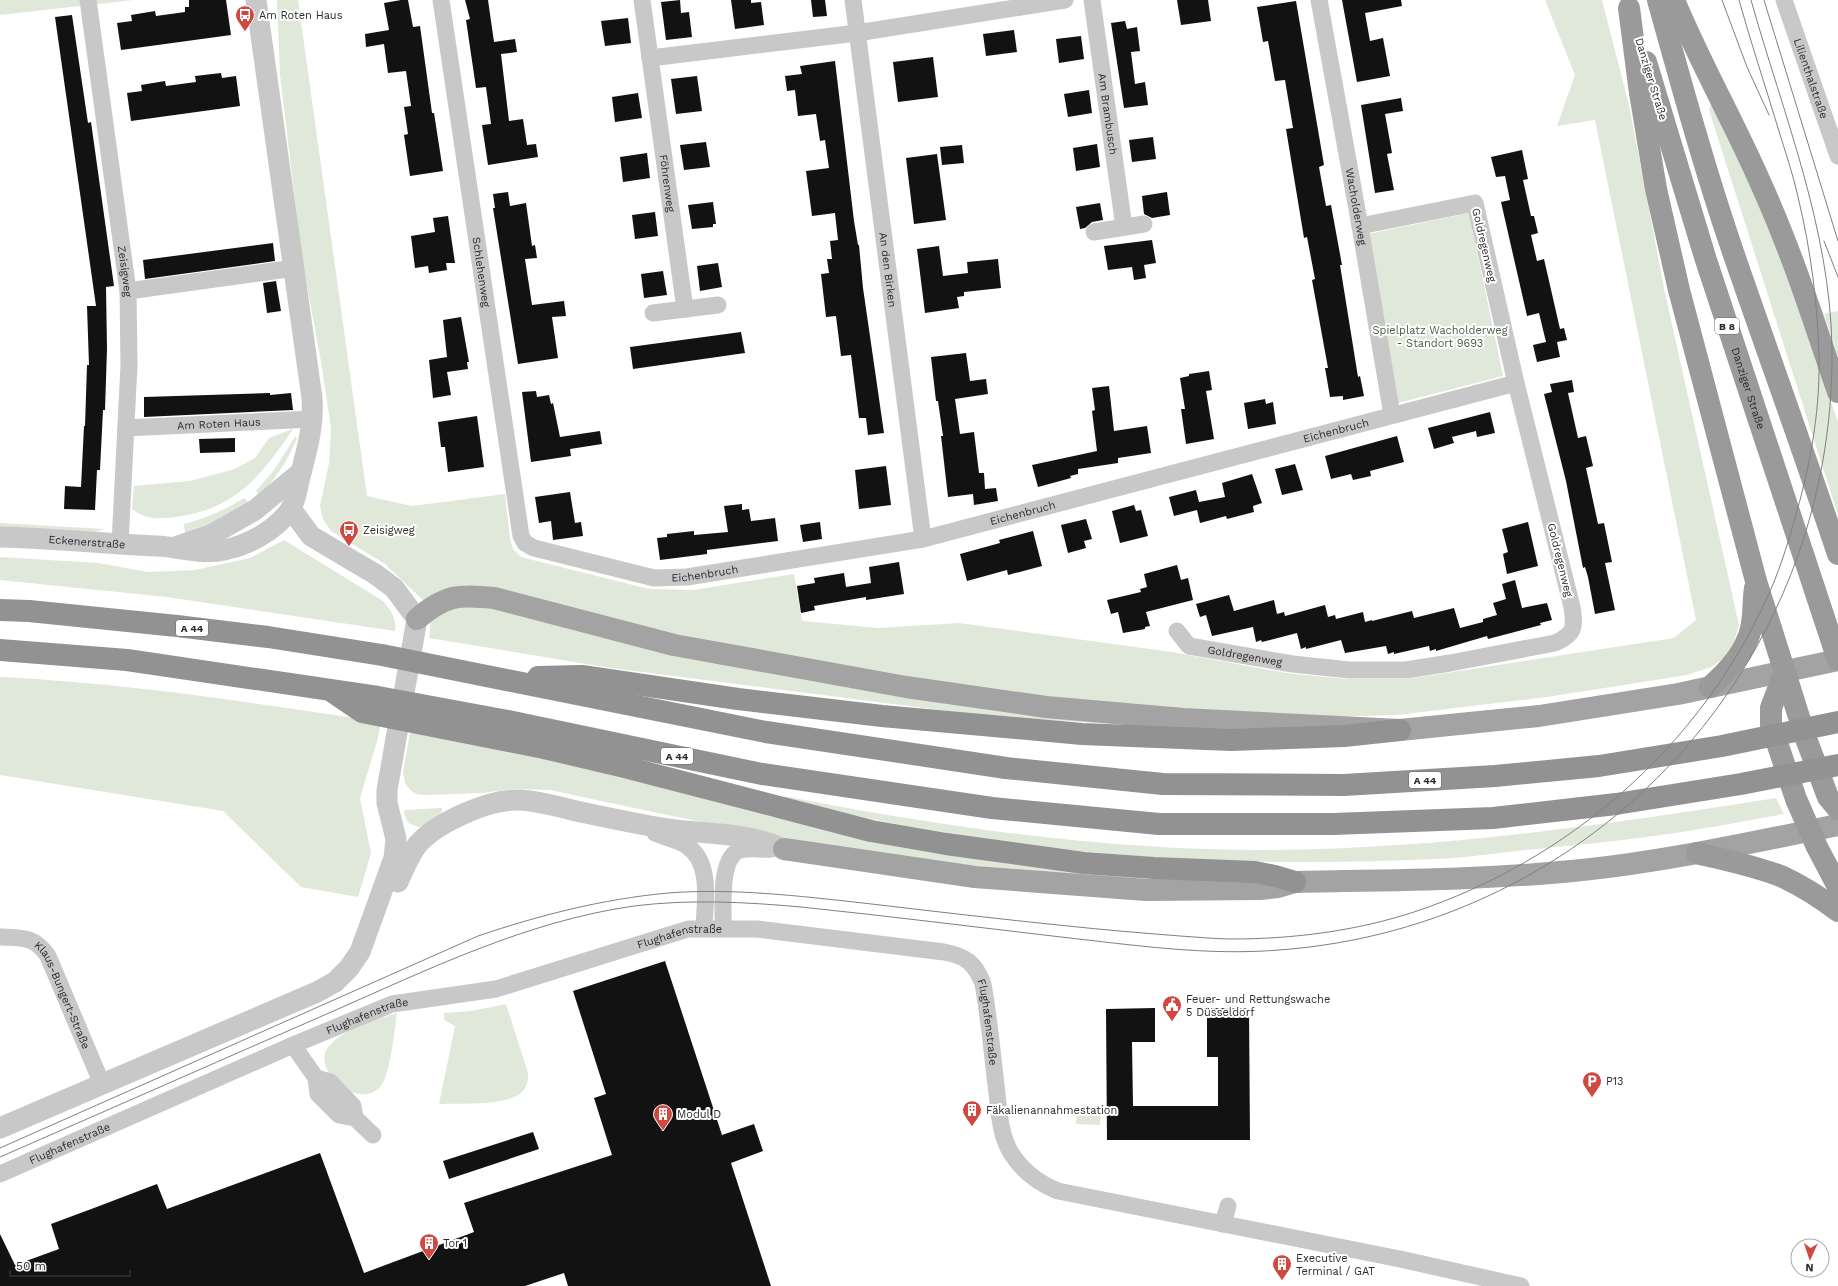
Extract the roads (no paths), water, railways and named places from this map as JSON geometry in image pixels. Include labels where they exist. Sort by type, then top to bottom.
[{"type":"highway","name":"B 8","points":[[1658,0],[1691,119],[1732,248],[1838,554]]},
{"type":"highway","points":[[1674,0],[1691,41],[1733,122],[1783,234],[1838,392]]},
{"type":"highway","points":[[1628,4],[1640,93],[1656,189],[1679,290],[1756,581],[1793,669],[1783,698],[1771,708],[1771,725],[1777,746],[1801,810],[1838,887]]},
{"type":"highway","name":"Danziger Straße","points":[[1628,4],[1705,257],[1838,660]]},
{"type":"highway","points":[[1710,687],[1724,675],[1739,657],[1746,642],[1751,628],[1756,581]]},
{"type":"highway","name":"A 44","points":[[0,610],[29,611],[268,637],[382,655],[766,732],[1006,768],[1163,784],[1344,785],[1495,776],[1600,766],[1699,750],[1838,722]]},
{"type":"highway","name":"A 44","points":[[0,650],[127,660],[378,697],[508,721],[762,774],[992,808],[1159,824],[1333,824],[1493,818],[1616,804],[1741,784],[1838,765]]},
{"type":"highway","points":[[497,678],[582,676],[738,700],[867,715],[1082,734],[1231,740],[1344,736],[1400,730]]},
{"type":"highway","points":[[332,691],[362,712],[544,748],[618,765],[871,831],[946,844],[1084,863],[1154,868],[1255,872],[1295,882]]},
{"type":"highway","points":[[1783,698],[1805,736],[1828,797],[1835,806]]},
{"type":"highway","points":[[1697,853],[1783,877],[1818,897],[1838,911]]},
{"type":"main road","points":[[417,620],[436,604],[452,597],[469,595],[494,598],[674,645],[906,687],[1053,708],[1183,718],[1400,730],[1539,716],[1678,694],[1838,660]]},
{"type":"main road","points":[[784,849],[975,877],[1146,890],[1260,889],[1278,887],[1295,882],[1508,877],[1584,870],[1697,853],[1838,825]]},
{"type":"street","name":"Zeisigweg","points":[[88,0],[128,291],[129,365],[120,544]]},
{"type":"street","points":[[0,1128],[317,992],[335,982],[349,968],[360,952],[394,858],[396,849],[394,831],[387,803],[387,790],[417,620],[394,588],[375,574],[311,536],[291,509],[310,442],[313,419],[311,382],[256,0]]},
{"type":"street","name":"Schlehenweg","points":[[441,0],[521,536],[525,543]]},
{"type":"street","name":"Föhrenweg","points":[[642,0],[685,309]]},
{"type":"street","name":"An den Birken","points":[[853,0],[923,539]]},
{"type":"street","points":[[650,58],[857,33],[1065,0]]},
{"type":"street","name":"Am Brambusch","points":[[1092,0],[1124,227]]},
{"type":"street","name":"Wacholderweg","points":[[1319,0],[1360,226],[1392,415]]},
{"type":"street","name":"Lilienthalstraße","points":[[1784,0],[1838,156]]},
{"type":"street","name":"Goldregenweg","points":[[1177,631],[1189,646],[1293,664],[1349,670],[1406,670],[1450,664],[1547,644],[1564,638],[1572,632],[1574,624],[1572,607],[1516,383],[1475,203],[1360,226]]},
{"type":"street","points":[[1094,232],[1144,224]]},
{"type":"street","points":[[128,291],[295,268]]},
{"type":"street","points":[[653,313],[718,305]]},
{"type":"street","name":"Eichenbruch","points":[[525,543],[534,548],[654,578],[687,577],[719,573],[923,539],[1516,383]]},
{"type":"street","name":"Am Roten Haus","points":[[126,428],[313,419]]},
{"type":"street","name":"Eckenerstraße","points":[[174,548],[211,535],[255,510],[301,472]]},
{"type":"street","name":"Eckenerstraße","points":[[0,537],[120,544],[203,552],[223,550],[239,546],[271,529],[291,509]]},
{"type":"street","points":[[376,910],[391,897],[411,854],[418,844],[435,831],[466,812],[496,802],[518,800],[556,806],[644,825],[682,831],[729,834],[766,841],[784,849]]},
{"type":"street","points":[[644,825],[654,833],[688,847],[696,856],[702,867],[705,880],[704,928]]},
{"type":"street","points":[[394,831],[407,841],[418,844]]},
{"type":"street","points":[[723,928],[724,876],[729,860],[733,854],[749,848],[784,849]]},
{"type":"street","name":"Flughafenstraße","points":[[0,1174],[293,1045],[392,1004],[496,989],[680,931],[704,928],[756,929],[944,952],[962,956],[977,971],[983,984],[1000,1119],[1006,1141],[1011,1153],[1031,1177],[1044,1185],[1058,1191],[1400,1259],[1521,1286]]},
{"type":"street","name":"Klaus-Bungert-Straße","points":[[0,937],[23,938],[35,942],[45,952],[102,1084]]},
{"type":"street","points":[[293,1045],[316,1078],[330,1082],[353,1106],[354,1118],[373,1135]]},
{"type":"street","points":[[1223,1224],[1228,1206]]},
{"type":"tram line","points":[[1722,0],[1747,67],[1769,115]]},
{"type":"tram line","points":[[0,1148],[478,936],[548,915],[620,899],[668,893],[717,891],[741,892],[815,898],[1016,921],[1138,933],[1226,939],[1255,939],[1324,933],[1392,919],[1414,912],[1471,890],[1524,863],[1575,830],[1622,792],[1665,750],[1704,704],[1738,654],[1766,600],[1778,571],[1794,522],[1809,462],[1818,401],[1819,381],[1817,319],[1810,258],[1803,217],[1794,180],[1739,0]]},
{"type":"tram line","points":[[0,1157],[440,964],[516,935],[594,913],[634,906],[676,902],[759,904],[834,910],[1170,949],[1225,952],[1279,950],[1394,930],[1499,891],[1594,833],[1676,759],[1742,671],[1792,572],[1822,464],[1832,348],[1829,303],[1823,259],[1803,171],[1751,0]]},
{"type":"tram line","points":[[1764,0],[1838,241]]},
{"type":"tram line","points":[[1824,241],[1838,277]]},
{"type":"place","name":"Am Roten Haus","points":[[245,32]]},
{"type":"place","name":"Zeisigweg","points":[[349,547]]},
{"type":"place","name":"Feuer- und Rettungswache 5 Düsseldorf","points":[[1172,1022]]},
{"type":"place","name":"P13","points":[[1592,1098]]},
{"type":"place","name":"Fäkalienannahmestation","points":[[972,1127]]},
{"type":"place","name":"Modul D","points":[[663,1131]]},
{"type":"place","name":"Tor 1","points":[[429,1260]]},
{"type":"place","name":"Executive Terminal / GAT","points":[[1282,1281]]},
{"type":"park label","name":"Spielplatz Wacholderweg - Standort 9693","points":[[1440,336]]}]
